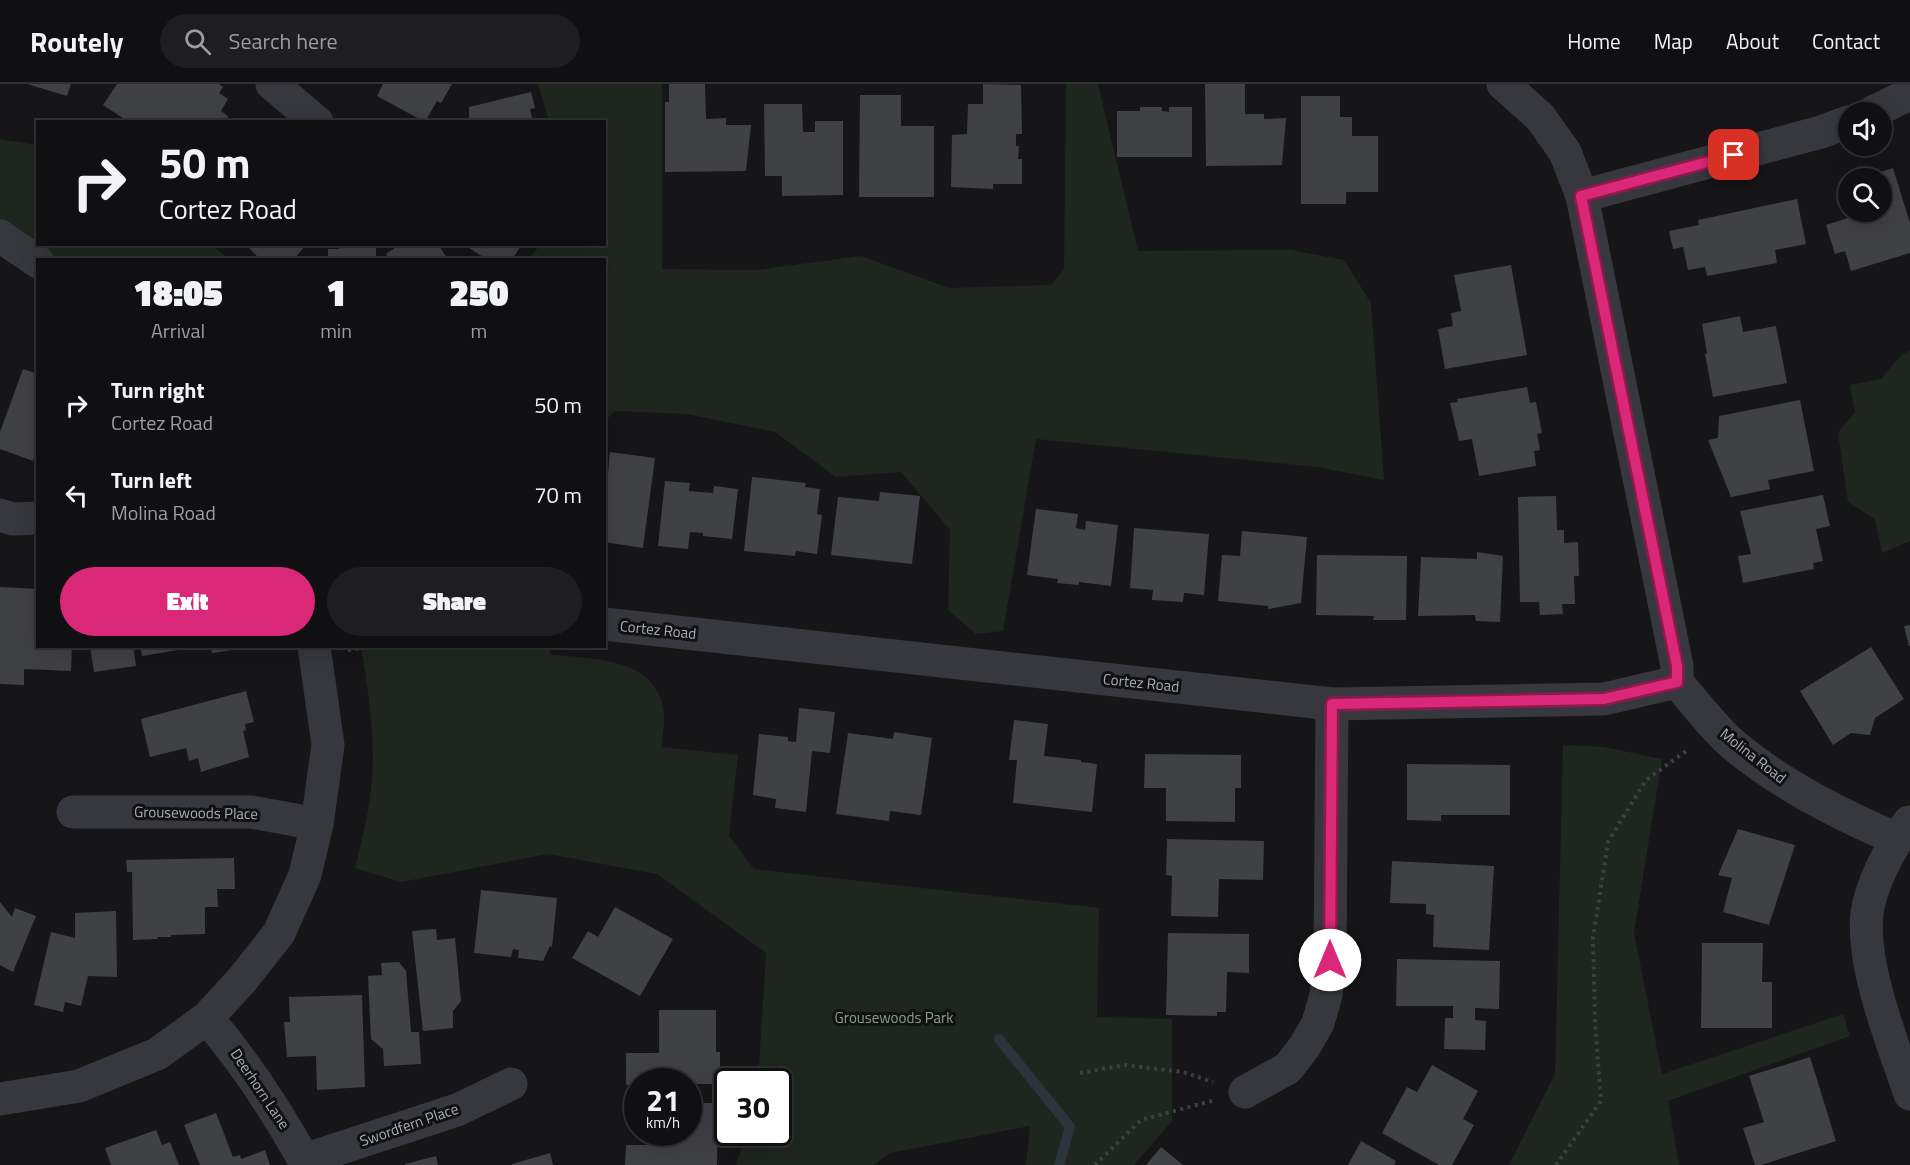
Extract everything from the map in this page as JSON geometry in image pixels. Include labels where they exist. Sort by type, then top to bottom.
[{"type":"street","points":[[272,84],[315,120]]},
{"type":"street","points":[[1503,84],[1540,117],[1565,153],[1581,196],[1677,666],[1677,682]]},
{"type":"street","points":[[1892,103],[1910,94]]},
{"type":"street","points":[[1581,196],[1838,126]]},
{"type":"street","points":[[0,236],[36,261]]},
{"type":"street","points":[[0,515],[13,519],[36,518]]},
{"type":"street","name":"Cortez Road","points":[[606,624],[1332,704],[1604,699],[1677,682]]},
{"type":"street","points":[[0,1099],[79,1086],[157,1054],[207,1018],[242,980],[279,933],[305,875],[317,824],[328,745],[314,648]]},
{"type":"street","name":"Molina Road","points":[[1677,682],[1728,740],[1759,765],[1792,787],[1903,830]]},
{"type":"street","points":[[1245,1092],[1288,1068],[1305,1046],[1318,1023],[1326,995],[1330,960],[1332,704]]},
{"type":"street","name":"Grousewoods Place","points":[[73,812],[251,812],[317,824]]},
{"type":"street","points":[[1903,830],[1877,880],[1867,912],[1868,954],[1888,1029],[1910,1094]]},
{"type":"street","name":"Deerhorn Lane","points":[[207,1018],[261,1088],[304,1162]]},
{"type":"street","name":"Swordfern Place","points":[[304,1162],[457,1110],[511,1084]]},
{"type":"path","points":[[1556,1165],[1601,1101],[1595,1022],[1593,938],[1608,842],[1646,780],[1718,729]]},
{"type":"path","points":[[1080,1073],[1125,1065],[1183,1072],[1245,1092]]},
{"type":"path","points":[[1095,1165],[1141,1120],[1245,1092]]},
{"type":"green space","points":[[538,84],[662,84],[662,269],[757,270],[861,256],[949,288],[1051,285],[1064,269],[1066,84],[1098,84],[1138,251],[1291,250],[1344,260],[1371,303],[1384,480],[1318,467],[1036,439],[1003,631],[976,634],[948,610],[950,530],[901,472],[836,477],[775,432],[687,414],[615,411],[606,420],[606,258],[530,258],[539,246],[606,246],[606,120],[549,120]]},
{"type":"green space","points":[[0,139],[36,145],[36,245],[0,221]]},
{"type":"green space","points":[[38,246],[213,246],[228,258],[56,258]]},
{"type":"green space","points":[[1910,351],[1910,541],[1882,553],[1875,519],[1848,502],[1838,433],[1855,412],[1850,385],[1881,379],[1902,354]]},
{"type":"green space","name":"Grousewoods Park","points":[[361,648],[550,648],[550,654],[603,660],[637,671],[650,681],[659,695],[664,714],[662,747],[738,755],[729,836],[754,869],[1099,908],[1097,1017],[1172,1019],[1172,1121],[1134,1165],[1026,1165],[1030,1126],[890,1153],[873,1165],[736,1165],[742,1146],[792,1146],[792,1068],[759,1068],[766,953],[657,874],[548,854],[401,882],[355,868],[371,790],[373,754],[371,718]]},
{"type":"green space","points":[[1563,745],[1604,747],[1662,759],[1634,933],[1662,1074],[1843,1014],[1850,1036],[1668,1101],[1679,1165],[1509,1165],[1555,1074]]},
{"type":"building","points":[[27,84],[71,84],[67,96]]},
{"type":"building","points":[[117,84],[219,84],[223,87],[219,93],[228,99],[221,111],[228,116],[226,120],[126,120],[103,105]]},
{"type":"building","points":[[383,84],[452,84],[441,103],[437,101],[426,120],[421,120],[377,96]]},
{"type":"building","points":[[669,84],[705,84],[706,119],[726,118],[726,125],[751,125],[746,171],[665,172],[665,102],[669,102]]},
{"type":"building","points":[[983,84],[1021,85],[1022,134],[1016,134],[1016,146],[1019,146],[1018,159],[1022,159],[1022,184],[993,184],[993,189],[951,187],[952,135],[967,134],[968,104],[983,104]]},
{"type":"building","points":[[1205,84],[1245,84],[1245,114],[1264,114],[1264,119],[1286,118],[1282,165],[1206,166]]},
{"type":"building","points":[[531,92],[535,108],[530,109],[533,120],[469,120],[469,107]]},
{"type":"building","points":[[860,95],[901,95],[901,126],[934,126],[934,197],[859,197]]},
{"type":"building","points":[[1301,96],[1340,96],[1340,117],[1352,117],[1352,136],[1378,136],[1378,192],[1346,192],[1346,204],[1301,204]]},
{"type":"building","points":[[764,104],[802,104],[803,132],[815,132],[815,121],[843,121],[843,195],[782,196],[782,176],[765,176]]},
{"type":"building","points":[[1140,107],[1162,107],[1162,111],[1169,112],[1169,107],[1192,107],[1192,157],[1117,157],[1117,111],[1140,111]]},
{"type":"building","points":[[1892,168],[1910,223],[1910,253],[1851,271],[1845,251],[1835,254],[1826,225],[1838,221],[1892,222]]},
{"type":"building","points":[[1797,199],[1806,244],[1775,250],[1777,263],[1707,276],[1705,267],[1688,270],[1683,247],[1673,249],[1669,231],[1699,225],[1698,220]]},
{"type":"building","points":[[247,246],[305,246],[295,258],[259,258]]},
{"type":"building","points":[[339,246],[376,246],[376,258],[328,258],[328,249],[339,249]]},
{"type":"building","points":[[439,246],[447,258],[389,258],[386,254],[396,247]]},
{"type":"building","points":[[466,246],[521,246],[513,258],[485,258]]},
{"type":"building","points":[[1511,265],[1527,355],[1445,369],[1438,329],[1453,326],[1451,313],[1461,311],[1454,275]]},
{"type":"building","points":[[1740,316],[1743,332],[1776,326],[1787,383],[1713,397],[1702,324]]},
{"type":"building","points":[[23,369],[36,373],[36,458],[34,457],[33,461],[0,449],[0,432]]},
{"type":"building","points":[[1527,387],[1530,403],[1536,402],[1542,433],[1537,434],[1540,450],[1534,451],[1536,466],[1479,476],[1472,439],[1459,441],[1450,403],[1458,402],[1457,399]]},
{"type":"building","points":[[1800,400],[1814,471],[1768,480],[1770,489],[1731,497],[1708,440],[1718,438],[1719,416]]},
{"type":"building","points":[[610,452],[655,458],[643,548],[606,542],[606,474],[608,474]]},
{"type":"building","points":[[752,477],[806,483],[805,487],[820,489],[817,514],[822,515],[817,554],[796,551],[795,556],[744,551]]},
{"type":"building","points":[[665,481],[690,483],[689,491],[713,493],[714,486],[738,489],[732,539],[703,536],[703,533],[690,532],[688,549],[658,546]]},
{"type":"building","points":[[880,492],[920,496],[912,564],[831,555],[838,497],[879,501]]},
{"type":"building","points":[[1823,495],[1830,526],[1816,529],[1823,561],[1813,563],[1814,569],[1743,583],[1738,556],[1751,554],[1740,511]]},
{"type":"building","points":[[1556,496],[1557,530],[1564,530],[1564,543],[1578,542],[1579,576],[1574,576],[1575,604],[1562,604],[1563,614],[1540,615],[1539,602],[1520,602],[1518,497]]},
{"type":"building","points":[[1036,509],[1078,514],[1076,528],[1085,530],[1086,521],[1118,525],[1111,586],[1079,582],[1079,585],[1057,583],[1058,579],[1027,575]]},
{"type":"building","points":[[1134,528],[1209,534],[1204,595],[1184,593],[1183,602],[1152,600],[1153,590],[1130,588]]},
{"type":"building","points":[[1242,531],[1307,537],[1301,603],[1268,609],[1268,606],[1218,601],[1222,555],[1240,556]]},
{"type":"building","points":[[1477,552],[1503,556],[1500,622],[1476,621],[1475,615],[1418,616],[1421,557],[1477,559]]},
{"type":"building","points":[[1317,555],[1407,556],[1406,620],[1373,620],[1374,616],[1316,615]]},
{"type":"building","points":[[0,587],[36,589],[36,648],[72,648],[71,671],[24,669],[24,685],[0,684]]},
{"type":"building","points":[[1910,625],[1910,646],[1909,646],[1904,626]]},
{"type":"building","points":[[1871,647],[1904,699],[1875,718],[1870,735],[1851,733],[1833,745],[1800,691]]},
{"type":"building","points":[[90,648],[133,648],[136,666],[94,672]]},
{"type":"building","points":[[140,648],[184,648],[184,649],[142,656]]},
{"type":"building","points":[[211,648],[246,648],[212,653]]},
{"type":"building","points":[[246,691],[254,722],[245,724],[246,730],[243,731],[249,757],[201,772],[198,758],[189,761],[186,748],[150,757],[141,719]]},
{"type":"building","points":[[799,708],[835,712],[830,753],[812,751],[806,812],[775,808],[776,799],[753,795],[759,734],[788,737],[788,741],[796,742]]},
{"type":"building","points":[[1014,720],[1048,724],[1044,756],[1097,764],[1092,812],[1013,803],[1017,760],[1009,760]]},
{"type":"building","points":[[894,732],[932,738],[921,815],[890,811],[889,821],[836,814],[848,733],[893,739]]},
{"type":"building","points":[[1145,754],[1241,755],[1241,788],[1235,788],[1235,822],[1166,821],[1166,788],[1144,788]]},
{"type":"building","points":[[1407,764],[1510,765],[1510,815],[1441,815],[1441,821],[1407,820]]},
{"type":"building","points":[[1738,829],[1795,845],[1769,925],[1723,912],[1732,878],[1718,875]]},
{"type":"building","points":[[1167,839],[1264,841],[1263,880],[1219,879],[1218,917],[1171,916],[1172,876],[1166,875]]},
{"type":"building","points":[[234,858],[235,889],[217,889],[218,907],[205,907],[205,934],[171,935],[171,937],[157,937],[158,939],[133,940],[132,872],[127,872],[126,860]]},
{"type":"building","points":[[1392,861],[1494,866],[1489,950],[1433,947],[1434,915],[1426,914],[1426,904],[1390,903]]},
{"type":"building","points":[[481,890],[557,898],[552,947],[550,946],[543,961],[518,958],[519,950],[513,949],[511,957],[474,953]]},
{"type":"building","points":[[0,902],[12,917],[15,908],[36,916],[13,972],[0,965]]},
{"type":"building","points":[[615,907],[673,939],[640,996],[572,958],[588,931],[598,937]]},
{"type":"building","points":[[116,911],[117,977],[88,976],[81,1006],[65,1002],[63,1012],[34,1005],[51,932],[75,938],[75,913]]},
{"type":"building","points":[[436,929],[437,940],[455,938],[461,1001],[453,1011],[453,1028],[423,1031],[412,931]]},
{"type":"building","points":[[1168,933],[1249,934],[1249,973],[1227,972],[1226,1012],[1217,1012],[1217,1016],[1166,1015]]},
{"type":"building","points":[[1702,943],[1763,943],[1762,982],[1772,982],[1772,1028],[1701,1028]]},
{"type":"building","points":[[1397,959],[1500,961],[1499,1009],[1475,1008],[1475,1020],[1486,1021],[1485,1050],[1444,1049],[1445,1018],[1453,1018],[1453,1006],[1396,1006]]},
{"type":"building","points":[[399,962],[406,971],[411,1032],[419,1032],[421,1064],[384,1066],[383,1049],[371,1039],[368,976],[382,975],[381,963]]},
{"type":"building","points":[[362,995],[365,1087],[317,1090],[316,1056],[287,1057],[284,1022],[290,1022],[289,997]]},
{"type":"building","points":[[659,1010],[716,1010],[716,1052],[720,1052],[720,1068],[714,1068],[714,1084],[702,1084],[702,1068],[626,1068],[626,1053],[659,1053]]},
{"type":"building","points":[[1810,1057],[1836,1141],[1755,1165],[1743,1128],[1764,1122],[1749,1076]]},
{"type":"building","points":[[1432,1065],[1478,1091],[1463,1119],[1474,1125],[1452,1165],[1439,1165],[1382,1133],[1407,1087],[1417,1092]]},
{"type":"building","points":[[702,1103],[714,1103],[714,1146],[717,1146],[717,1165],[625,1165],[626,1146],[702,1146]]},
{"type":"building","points":[[216,1113],[233,1157],[240,1155],[241,1159],[265,1150],[270,1165],[200,1165],[184,1125]]},
{"type":"building","points":[[156,1130],[162,1145],[170,1142],[179,1165],[111,1165],[105,1148]]},
{"type":"building","points":[[1361,1141],[1396,1161],[1394,1165],[1348,1165]]},
{"type":"building","points":[[1161,1147],[1183,1165],[1146,1165]]},
{"type":"building","points":[[550,1153],[553,1165],[512,1165],[512,1164]]},
{"type":"building","points":[[436,1156],[438,1165],[405,1165],[405,1164]]},
{"type":"waterway","points":[[999,1039],[1070,1127],[1059,1165]]},
{"type":"route","points":[[1330,960],[1332,704],[1604,699],[1677,682],[1677,666],[1581,196],[1734,155]]}]
